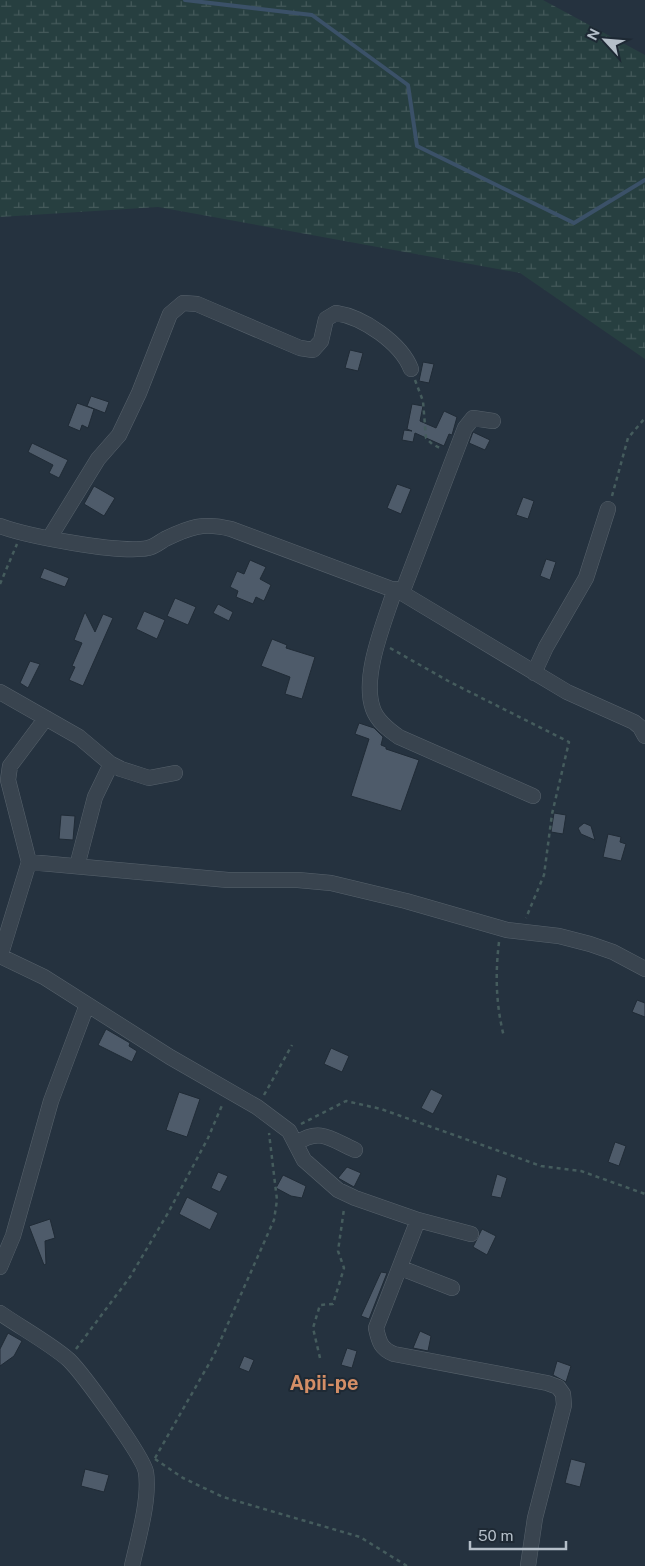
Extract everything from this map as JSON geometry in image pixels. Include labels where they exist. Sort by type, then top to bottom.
[{"type":"street","points":[[50,537],[98,459],[119,435],[139,393],[170,314],[183,303],[196,304],[300,348],[313,350],[321,341],[326,319],[336,312],[348,315],[395,344],[408,361],[411,369]]},
{"type":"street","points":[[493,420],[473,418],[469,422],[454,455],[378,642],[370,692],[373,710],[386,727],[399,737],[533,796]]},
{"type":"street","points":[[534,672],[555,630],[586,578],[608,509]]},
{"type":"street","points":[[0,526],[21,534],[129,550],[149,548],[190,527],[219,526],[398,591],[567,692],[634,722],[640,727],[645,736]]},
{"type":"street","points":[[0,692],[79,737],[111,764],[149,778],[175,773]]},
{"type":"street","points":[[46,718],[10,766],[8,780],[29,862],[0,956],[44,977],[261,1111],[293,1137],[308,1164],[346,1195],[418,1220],[471,1234]]},
{"type":"street","points":[[77,866],[95,797],[111,764]]},
{"type":"street","points":[[29,862],[228,880],[298,880],[331,883],[406,901],[501,928],[590,944],[613,952],[645,969]]},
{"type":"street","points":[[0,1267],[16,1228],[51,1100],[87,1005]]},
{"type":"street","points":[[293,1137],[317,1133],[355,1150]]},
{"type":"street","points":[[418,1220],[401,1268],[376,1328],[378,1341],[384,1350],[394,1354],[547,1383],[558,1387],[564,1394],[563,1415],[535,1518],[528,1566]]},
{"type":"street","points":[[401,1268],[452,1288]]},
{"type":"street","points":[[0,1313],[68,1360],[141,1458],[150,1465],[132,1566]]},
{"type":"path","points":[[411,369],[423,401],[426,438],[432,444],[454,455]]},
{"type":"path","points":[[608,509],[628,438],[645,418]]},
{"type":"path","points":[[0,584],[21,534]]},
{"type":"path","points":[[378,642],[450,682],[569,742],[552,814],[544,875],[521,931]]},
{"type":"path","points":[[501,928],[496,970],[498,1013],[504,1037]]},
{"type":"path","points":[[292,1045],[261,1111],[277,1200],[274,1220],[214,1355],[150,1465],[224,1497],[360,1537],[407,1566]]},
{"type":"path","points":[[68,1360],[130,1277],[168,1213],[208,1138],[228,1090]]},
{"type":"path","points":[[293,1137],[346,1100],[381,1110],[541,1166],[581,1171],[645,1194]]},
{"type":"path","points":[[320,1358],[313,1328],[320,1305],[332,1304],[344,1268],[338,1251],[346,1195]]},
{"type":"green space","points":[[0,0],[543,0],[645,55],[645,359],[520,273],[158,207],[0,217]]},
{"type":"building","points":[[350,350],[363,353],[358,371],[345,368]]},
{"type":"building","points":[[423,362],[434,364],[429,383],[419,381]]},
{"type":"building","points":[[91,396],[109,402],[105,413],[87,406]]},
{"type":"building","points":[[77,403],[94,409],[88,428],[82,425],[80,431],[68,426]]},
{"type":"building","points":[[412,404],[423,406],[420,421],[436,428],[444,411],[457,417],[452,435],[449,434],[444,446],[415,433],[413,442],[402,440],[404,430],[412,431],[407,429]]},
{"type":"building","points":[[473,432],[490,440],[485,450],[469,443]]},
{"type":"building","points":[[32,443],[68,460],[59,478],[49,473],[53,465],[28,452]]},
{"type":"building","points":[[397,484],[411,489],[401,514],[387,508]]},
{"type":"building","points":[[94,486],[115,498],[104,516],[84,504]]},
{"type":"building","points":[[523,497],[534,501],[528,519],[516,515]]},
{"type":"building","points":[[546,559],[556,562],[550,580],[540,576]]},
{"type":"building","points":[[250,560],[266,567],[260,579],[271,585],[264,601],[256,597],[253,604],[236,597],[238,591],[230,587],[237,571],[244,574]]},
{"type":"building","points":[[44,568],[69,578],[65,587],[40,578]]},
{"type":"building","points":[[175,598],[196,607],[188,625],[167,616]]},
{"type":"building","points":[[218,604],[233,612],[229,621],[213,613]]},
{"type":"building","points":[[144,611],[165,620],[157,639],[136,629]]},
{"type":"building","points":[[85,612],[95,632],[103,614],[113,618],[83,686],[69,680],[75,667],[72,666],[82,643],[74,640]]},
{"type":"building","points":[[272,639],[287,645],[286,648],[315,657],[302,699],[285,694],[290,677],[261,666]]},
{"type":"building","points":[[30,661],[40,664],[28,688],[20,683]]},
{"type":"building","points":[[359,723],[374,728],[383,737],[381,745],[386,747],[386,749],[419,760],[401,811],[351,796],[369,739],[355,734]]},
{"type":"building","points":[[554,813],[566,815],[563,834],[551,832]]},
{"type":"building","points":[[61,815],[75,816],[73,840],[59,839]]},
{"type":"building","points":[[584,823],[591,826],[595,840],[581,834],[578,828]]},
{"type":"building","points":[[608,834],[621,837],[620,842],[626,844],[621,861],[603,857]]},
{"type":"building","points":[[637,1000],[645,1003],[645,1017],[632,1012]]},
{"type":"building","points":[[106,1029],[130,1043],[129,1046],[137,1051],[132,1062],[98,1045]]},
{"type":"building","points":[[331,1048],[349,1056],[342,1072],[324,1064]]},
{"type":"building","points":[[431,1089],[443,1095],[433,1114],[421,1108]]},
{"type":"building","points":[[179,1092],[200,1099],[187,1137],[166,1130]]},
{"type":"building","points":[[615,1142],[626,1146],[619,1166],[608,1162]]},
{"type":"building","points":[[347,1167],[361,1173],[354,1187],[338,1178]]},
{"type":"building","points":[[218,1172],[228,1176],[220,1192],[211,1188]]},
{"type":"building","points":[[497,1174],[507,1178],[501,1198],[491,1196]]},
{"type":"building","points":[[283,1175],[306,1186],[302,1198],[291,1196],[276,1188]]},
{"type":"building","points":[[187,1197],[218,1213],[210,1230],[179,1214]]},
{"type":"building","points":[[50,1219],[55,1238],[45,1241],[46,1264],[44,1265],[29,1226]]},
{"type":"building","points":[[482,1229],[496,1236],[487,1255],[473,1247]]},
{"type":"building","points":[[381,1272],[387,1273],[369,1319],[361,1316]]},
{"type":"building","points":[[420,1331],[431,1336],[428,1351],[413,1348]]},
{"type":"building","points":[[8,1333],[22,1341],[14,1356],[0,1366],[0,1349]]},
{"type":"building","points":[[347,1348],[357,1351],[352,1368],[341,1365]]},
{"type":"building","points":[[244,1356],[254,1360],[249,1372],[239,1368]]},
{"type":"building","points":[[557,1361],[571,1366],[566,1382],[553,1375]]},
{"type":"building","points":[[571,1459],[586,1463],[580,1487],[565,1483]]},
{"type":"building","points":[[85,1469],[109,1475],[104,1492],[81,1486]]},
{"type":"waterway","points":[[185,0],[312,15],[408,85],[417,146],[574,223],[645,180]]},
{"type":"district","name":"Apii-pe","points":[[324,1383]]}]
